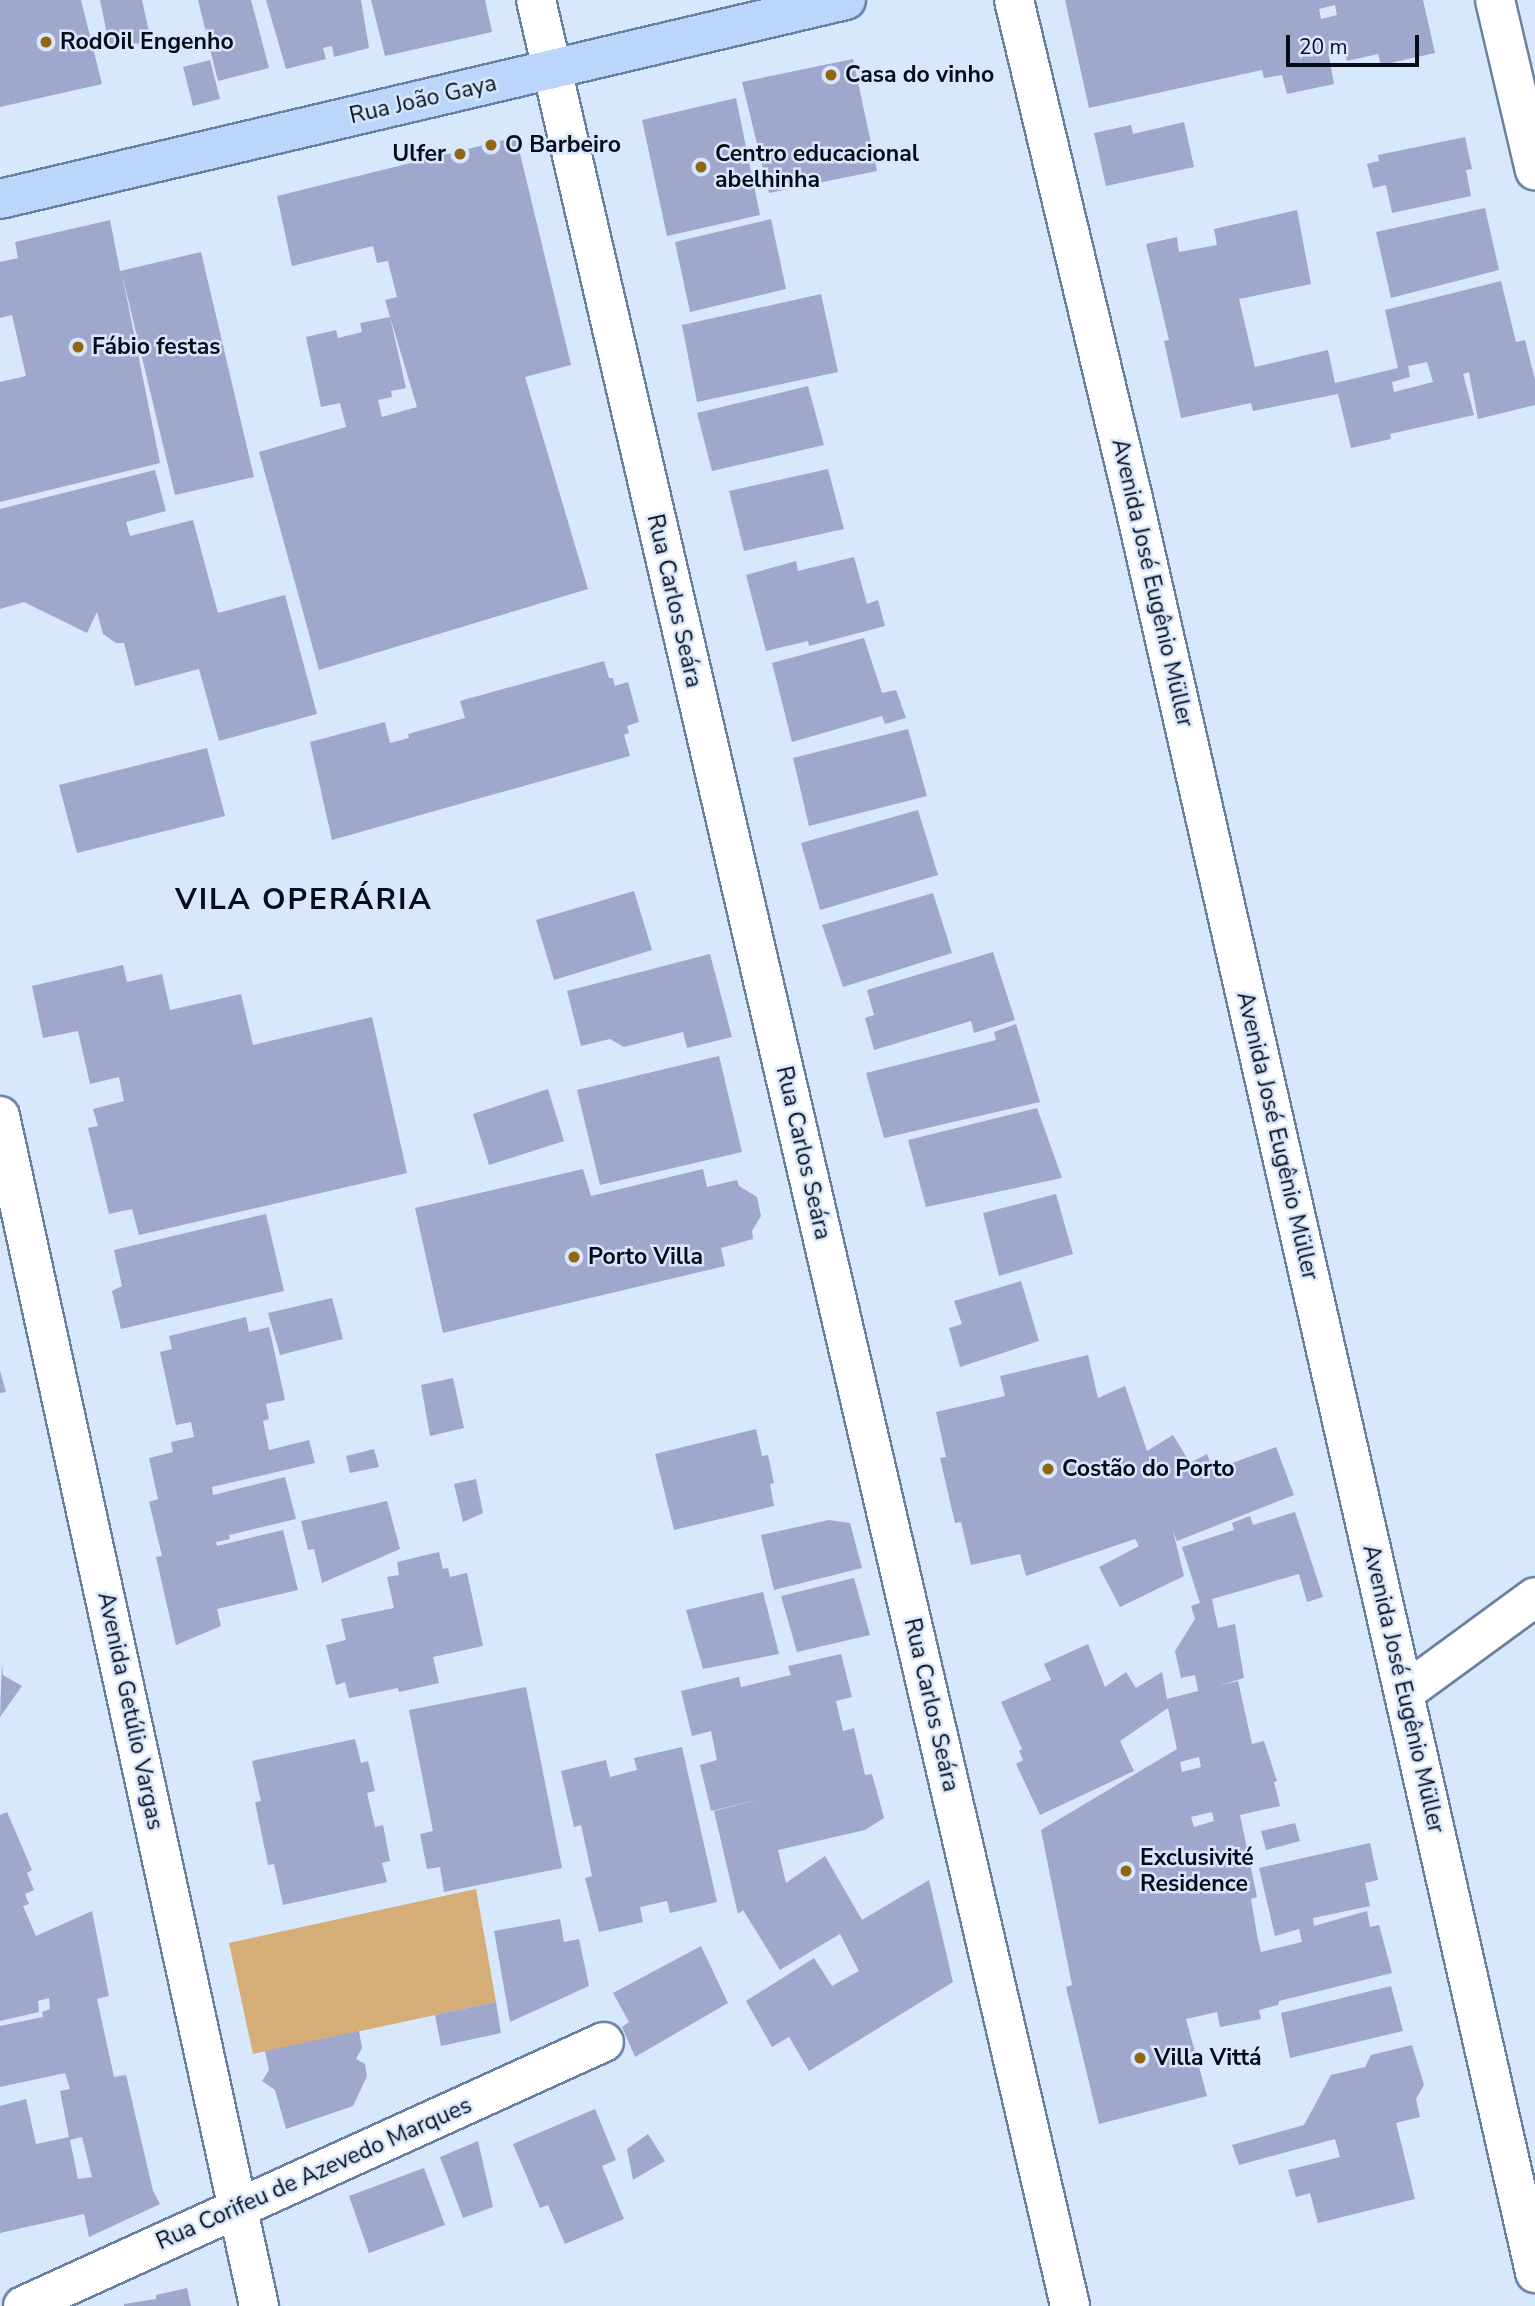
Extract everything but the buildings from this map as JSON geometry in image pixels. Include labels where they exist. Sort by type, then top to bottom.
[{"type":"main road","name":"Rua João Gaya","points":[[0,199],[846,0]]},
{"type":"street","name":"Rua Carlos Seára","points":[[536,0],[1070,2306]]},
{"type":"street","name":"Avenida José Eugênio Müller","points":[[1014,0],[1137,516],[1535,2273]]},
{"type":"street","points":[[1495,0],[1535,170]]},
{"type":"street","name":"Avenida Getúlio Vargas","points":[[0,1116],[259,2306]]},
{"type":"street","points":[[1404,1693],[1535,1597]]},
{"type":"street","name":"Rua Corifeu de Azevedo Marques","points":[[23,2306],[604,2042]]},
{"type":"shaded area","points":[[476,1889],[496,2002],[253,2054],[229,1943]]},
{"type":"place","name":"RodOil Engenho","points":[[46,42]]},
{"type":"place","name":"Casa do vinho","points":[[831,75]]},
{"type":"place","name":"O Barbeiro","points":[[491,145]]},
{"type":"place","name":"Ulfer","points":[[460,154]]},
{"type":"place","name":"Centro educacional abelhinha","points":[[701,167]]},
{"type":"place","name":"Fábio festas","points":[[78,347]]},
{"type":"place","name":"Porto Villa","points":[[574,1257]]},
{"type":"place","name":"Costão do Porto","points":[[1048,1469]]},
{"type":"place","name":"Exclusivité Residence","points":[[1126,1871]]},
{"type":"place","name":"Villa Vittá","points":[[1140,2058]]},
{"type":"district","name":"VILA OPERÁRIA","points":[[304,900]]}]
